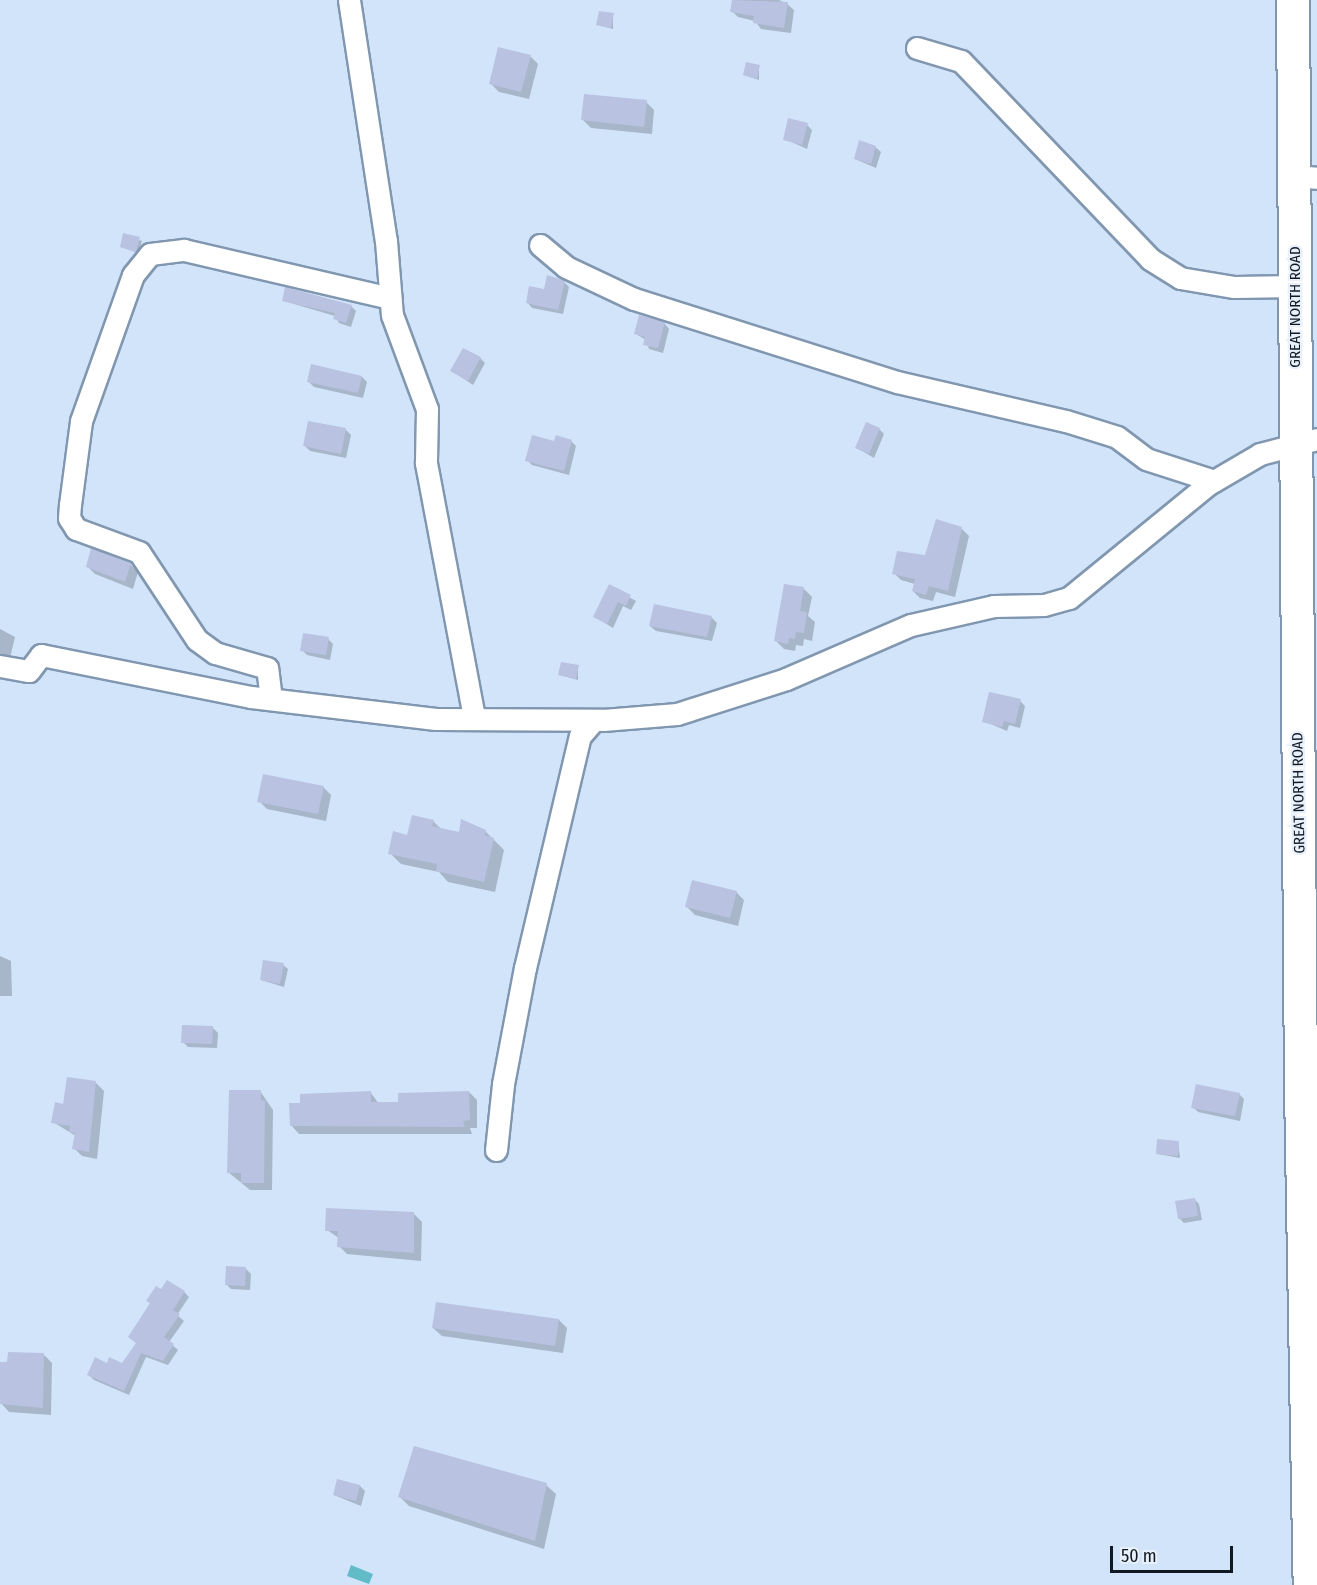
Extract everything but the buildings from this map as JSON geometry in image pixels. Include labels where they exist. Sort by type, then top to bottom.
[{"type":"highway","name":"GREAT NORTH ROAD","points":[[1293,0],[1309,177]]},
{"type":"highway","name":"GREAT NORTH ROAD","points":[[1310,1585],[1311,1223],[1306,441],[1313,0]]},
{"type":"street","points":[[349,0],[386,241],[392,315],[427,409],[426,463],[474,717]]},
{"type":"street","points":[[917,48],[961,61],[1150,260],[1180,278],[1234,287],[1307,277]]},
{"type":"street","points":[[540,245],[566,267],[634,299],[897,382],[1066,421],[1117,437],[1146,459],[1214,481]]},
{"type":"street","points":[[271,699],[267,668],[215,653],[197,640],[140,552],[76,529],[69,518],[81,421],[133,275],[150,254],[184,250],[390,298]]},
{"type":"street","points":[[0,666],[29,671],[41,655],[271,699],[436,719],[474,717],[594,720],[695,711],[786,679],[911,625],[994,606],[1056,603],[1081,589],[1144,534],[1214,481],[1260,454],[1306,441]]},
{"type":"street","points":[[496,1150],[503,1084],[525,968],[580,736],[594,720]]},
{"type":"shaded area","points":[[351,1565],[373,1574],[369,1584],[347,1576]]}]
